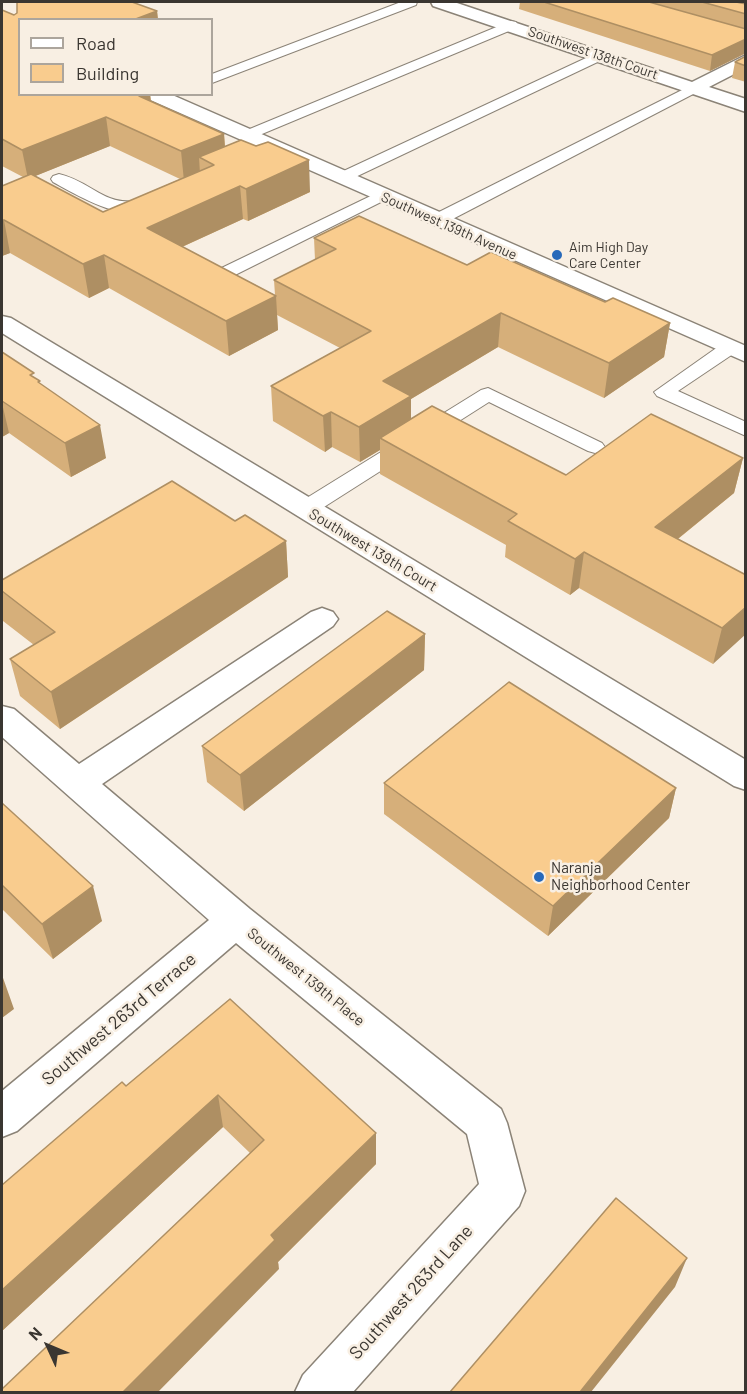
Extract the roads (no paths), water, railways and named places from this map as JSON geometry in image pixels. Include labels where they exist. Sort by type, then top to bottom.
[{"type":"street","name":"Southwest 138th Court","points":[[440,2],[746,106]]},
{"type":"street","points":[[694,88],[746,60]]},
{"type":"street","name":"Southwest 139th Avenue","points":[[163,96],[245,136],[266,153],[341,178],[737,351]]},
{"type":"street","name":"Southwest 139th Court","points":[[2,322],[746,777]]},
{"type":"street","points":[[77,783],[322,619]]},
{"type":"street","name":"Southwest 139th Place","points":[[2,718],[236,920],[486,1123],[503,1191]]},
{"type":"street","name":"Southwest 263rd Terrace","points":[[2,1117],[236,920]]},
{"type":"street","name":"Southwest 263rd Lane","points":[[320,1392],[503,1191]]},
{"type":"lane","points":[[213,79],[411,2]]},
{"type":"lane","points":[[245,136],[511,25]]},
{"type":"lane","points":[[341,178],[601,55]]},
{"type":"lane","points":[[437,220],[694,88]]},
{"type":"lane","points":[[59,179],[124,210],[139,208],[160,199]]},
{"type":"lane","points":[[213,279],[381,196]]},
{"type":"lane","points":[[737,351],[663,392],[746,430]]},
{"type":"lane","points":[[305,509],[488,394],[595,447]]},
{"type":"place","name":"Aim High Day Care Center","points":[[557,255]]},
{"type":"place","name":"Naranja Neighborhood Center","points":[[539,877]]}]
